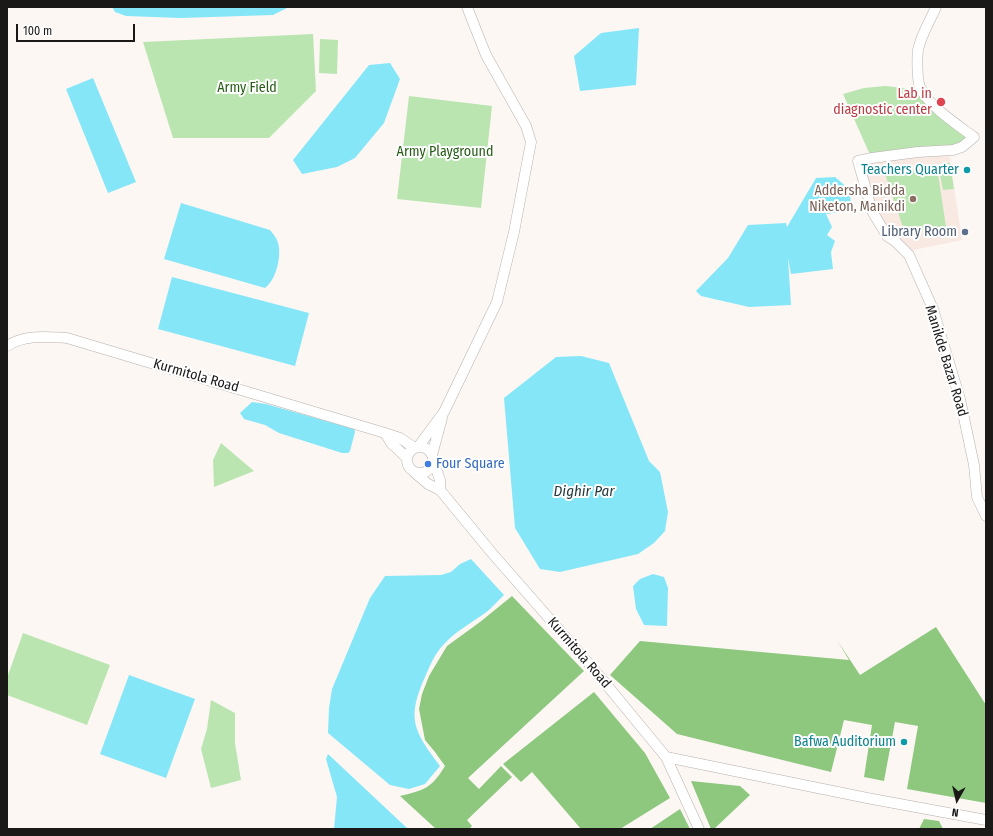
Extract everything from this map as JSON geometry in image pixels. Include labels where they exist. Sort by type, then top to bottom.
[{"type":"street","points":[[415,473],[420,474],[429,470],[432,465],[432,458],[444,412],[497,302],[514,232],[531,142],[526,126],[486,55],[467,7]]},
{"type":"street","name":"Manikde Bazar Road","points":[[936,7],[918,50],[920,87],[930,102],[952,122],[974,137],[962,148],[918,152],[858,161],[872,211],[887,236],[895,241],[909,255],[933,309],[960,399],[974,465],[977,497],[986,516]]},
{"type":"street","name":"Kurmitola Road","points":[[7,346],[13,342],[32,336],[66,338],[385,433],[400,438],[416,448]]},
{"type":"street","points":[[416,448],[425,448],[432,458],[440,480],[440,490],[428,484],[408,467],[407,458],[410,452],[416,448],[444,412]]},
{"type":"street","points":[[385,433],[391,443],[407,458]]},
{"type":"street","name":"Kurmitola Road","points":[[440,490],[492,553],[596,672],[666,757],[699,829]]},
{"type":"street","points":[[666,757],[868,798],[986,820]]},
{"type":"shaded area","name":"Addersha Bidda Niketon, Manikdi","points":[[949,153],[962,240],[909,251],[887,232],[875,211],[860,163]]},
{"type":"green space","name":"Army Field","points":[[313,34],[316,91],[269,138],[173,138],[143,42]]},
{"type":"green space","points":[[320,39],[338,40],[337,74],[319,73]]},
{"type":"green space","points":[[885,86],[913,89],[965,135],[969,144],[871,157],[843,94],[864,88]]},
{"type":"green space","name":"Army Playground","points":[[409,96],[492,106],[481,208],[397,199]]},
{"type":"green space","points":[[950,163],[954,189],[943,190],[938,164]]},
{"type":"green space","points":[[937,167],[946,227],[905,233],[885,174]]},
{"type":"green space","points":[[221,443],[254,471],[214,487],[213,460]]},
{"type":"green space","points":[[512,596],[584,671],[468,778],[479,789],[501,766],[512,777],[467,820],[472,826],[469,829],[436,829],[400,796],[421,790],[431,784],[445,766],[425,740],[419,709],[422,694],[429,676],[447,646]]},
{"type":"green space","points":[[936,627],[986,705],[986,803],[907,789],[918,726],[895,722],[884,781],[864,777],[872,725],[844,720],[831,772],[677,734],[610,675],[640,641],[849,660],[837,640],[860,675]]},
{"type":"green space","points":[[23,633],[110,665],[87,725],[7,695],[7,678]]},
{"type":"green space","points":[[594,692],[645,753],[670,798],[620,829],[581,829],[532,772],[521,782],[503,764]]},
{"type":"green space","points":[[211,700],[235,713],[235,743],[241,780],[211,788],[201,749],[207,729]]},
{"type":"green space","points":[[691,781],[740,786],[750,795],[714,829],[711,829]]},
{"type":"green space","points":[[680,809],[690,829],[650,829]]},
{"type":"green space","points":[[924,819],[939,821],[943,829],[919,829]]},
{"type":"water","points":[[112,7],[289,7],[273,15],[181,18],[126,16],[115,12]]},
{"type":"water","points":[[639,28],[636,85],[580,91],[574,56],[601,33]]},
{"type":"water","points":[[390,63],[400,79],[384,123],[355,158],[337,167],[302,174],[293,160],[369,65]]},
{"type":"water","points":[[93,78],[136,182],[108,193],[66,89]]},
{"type":"water","points":[[835,177],[849,189],[852,210],[826,214],[832,227],[827,235],[835,241],[831,252],[833,269],[791,274],[788,258],[791,305],[749,307],[701,296],[696,291],[728,258],[748,225],[786,223],[787,227],[816,178]]},
{"type":"water","points":[[181,203],[270,230],[277,241],[279,248],[279,261],[275,274],[269,284],[265,288],[164,259]]},
{"type":"water","points":[[172,277],[309,313],[295,366],[158,329]]},
{"type":"water","name":"Dighir Par","points":[[581,356],[609,363],[649,461],[660,472],[668,512],[665,531],[654,543],[638,554],[560,572],[540,569],[515,528],[504,398],[556,357]]},
{"type":"water","points":[[252,402],[266,404],[354,429],[355,432],[350,451],[348,453],[342,453],[279,433],[265,425],[244,419],[240,413]]},
{"type":"water","points":[[471,559],[504,595],[489,610],[458,631],[445,643],[432,661],[419,691],[415,714],[416,724],[424,743],[440,766],[425,784],[409,789],[390,785],[328,733],[329,708],[332,689],[370,598],[385,576],[441,575],[451,572],[460,564]]},
{"type":"water","points":[[653,574],[664,577],[668,588],[667,626],[644,625],[636,609],[633,586],[640,579]]},
{"type":"water","points":[[129,675],[195,699],[166,778],[100,754]]},
{"type":"water","points":[[328,754],[408,829],[334,829],[337,797],[326,759]]},
{"type":"place","name":"Lab in diagnostic center","points":[[941,102]]},
{"type":"place","name":"Teachers Quarter","points":[[967,170]]},
{"type":"place","name":"Addersha Bidda Niketon, Manikdi","points":[[913,199]]},
{"type":"place","name":"Library Room","points":[[965,232]]},
{"type":"place","name":"Four Square","points":[[428,464]]},
{"type":"place","name":"Bafwa Auditorium","points":[[904,742]]}]
